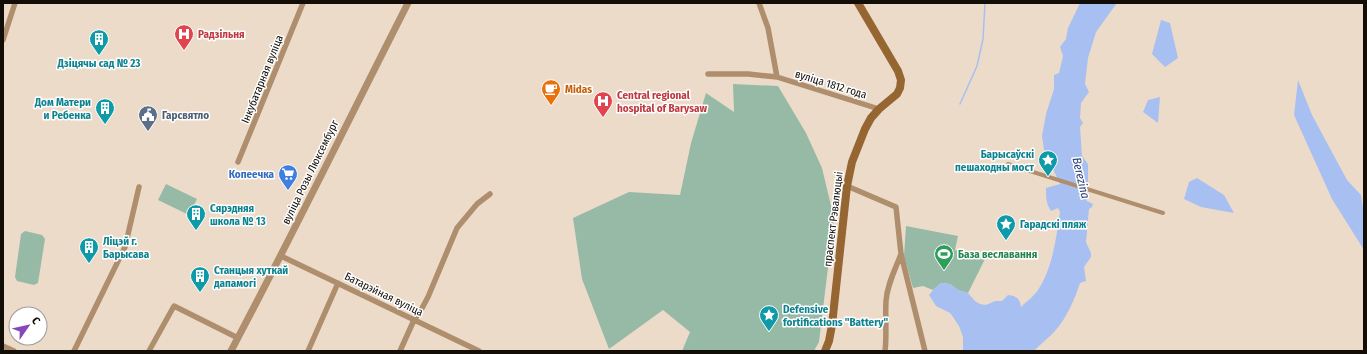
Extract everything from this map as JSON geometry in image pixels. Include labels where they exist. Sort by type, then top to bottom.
[{"type":"main road","name":"праспект Рэвалюцыі","points":[[825,351],[829,341],[832,325],[847,186],[852,162],[865,129],[879,110],[897,94],[900,88],[901,80],[898,71],[858,3]]},
{"type":"street","points":[[3,40],[15,3]]},
{"type":"street","name":"Інкубатарная вуліца","points":[[238,162],[303,3]]},
{"type":"street","name":"вуліца Розы Люксембург","points":[[231,351],[281,256],[408,3]]},
{"type":"street","points":[[759,3],[768,28],[777,77]]},
{"type":"street","name":"вуліца 1812 года","points":[[708,74],[748,74],[777,77],[879,110]]},
{"type":"street","points":[[1008,164],[1163,213]]},
{"type":"street","points":[[847,186],[896,207],[901,254],[925,351]]},
{"type":"street","points":[[74,351],[124,247],[139,187]]},
{"type":"street","points":[[400,351],[414,320],[428,297],[457,228],[478,204],[490,194]]},
{"type":"street","points":[[885,351],[886,301],[888,286],[901,254]]},
{"type":"street","name":"Батарэйная вуліца","points":[[281,256],[479,351]]},
{"type":"street","points":[[308,351],[338,283]]},
{"type":"street","points":[[149,351],[174,306],[238,338]]},
{"type":"street","points":[[3,346],[14,351]]},
{"type":"green space","points":[[733,84],[778,86],[806,133],[822,168],[834,218],[819,342],[814,351],[682,351],[690,332],[663,310],[609,349],[582,279],[573,218],[629,192],[680,195],[691,143],[706,93],[734,112]]},
{"type":"green space","points":[[166,184],[197,199],[189,215],[158,200]]},
{"type":"green space","name":"База веславання","points":[[906,226],[958,236],[955,250],[985,259],[968,293],[958,290],[950,284],[941,283],[933,290],[923,286],[913,288],[904,256]]},
{"type":"green space","points":[[25,231],[42,235],[45,239],[38,283],[34,285],[17,281],[15,277],[21,234]]},
{"type":"water","name":"Berezina","points":[[1080,3],[1117,3],[1096,32],[1088,58],[1085,84],[1089,92],[1081,103],[1080,118],[1083,123],[1080,127],[1082,156],[1088,164],[1088,182],[1084,185],[1084,192],[1087,201],[1093,204],[1089,209],[1086,242],[1091,253],[1091,257],[1084,267],[1086,281],[1080,283],[1070,308],[1059,326],[1053,334],[1034,351],[963,351],[963,337],[959,326],[950,313],[936,306],[929,295],[933,290],[941,283],[950,284],[958,290],[968,293],[980,304],[986,305],[995,301],[1002,301],[1008,295],[1011,295],[1018,298],[1021,307],[1038,290],[1047,272],[1055,242],[1060,212],[1058,208],[1051,211],[1049,208],[1046,188],[1060,184],[1044,150],[1042,136],[1046,114],[1054,89],[1054,75],[1059,73],[1063,56],[1060,47],[1066,39],[1068,28]]},
{"type":"water","points":[[1161,20],[1170,23],[1178,58],[1165,67],[1152,54]]},
{"type":"water","points":[[1298,80],[1312,115],[1347,180],[1361,195],[1364,215],[1364,250],[1332,199],[1294,115]]},
{"type":"water","points":[[1160,97],[1158,123],[1143,112],[1148,100]]},
{"type":"water","points":[[1197,178],[1224,195],[1234,213],[1201,207],[1184,199],[1189,182]]},
{"type":"waterway","points":[[960,104],[977,66],[983,39],[985,3]]},
{"type":"place","name":"Радзільня","points":[[184,51]]},
{"type":"place","name":"Дзіцячы сад № 23","points":[[99,56]]},
{"type":"place","name":"Midas","points":[[551,106]]},
{"type":"place","name":"Central regional hospital of Barysaw","points":[[603,118]]},
{"type":"place","name":"Дом Матери и Ребенка","points":[[105,125]]},
{"type":"place","name":"Гарсвятло","points":[[148,132]]},
{"type":"place","name":"Барысаўскі пешаходны мост","points":[[1048,177]]},
{"type":"place","name":"Копеечка","points":[[288,191]]},
{"type":"place","name":"Сярэдняя школа № 13","points":[[196,231]]},
{"type":"place","name":"Гарадскі пляж","points":[[1006,241]]},
{"type":"place","name":"Ліцэй г. Барысава","points":[[89,264]]},
{"type":"place","name":"База веславання","points":[[944,271]]},
{"type":"place","name":"Станцыя хуткай дапамогі","points":[[200,293]]},
{"type":"place","name":"Defensive fortifications \"Battery\"","points":[[769,332]]}]
